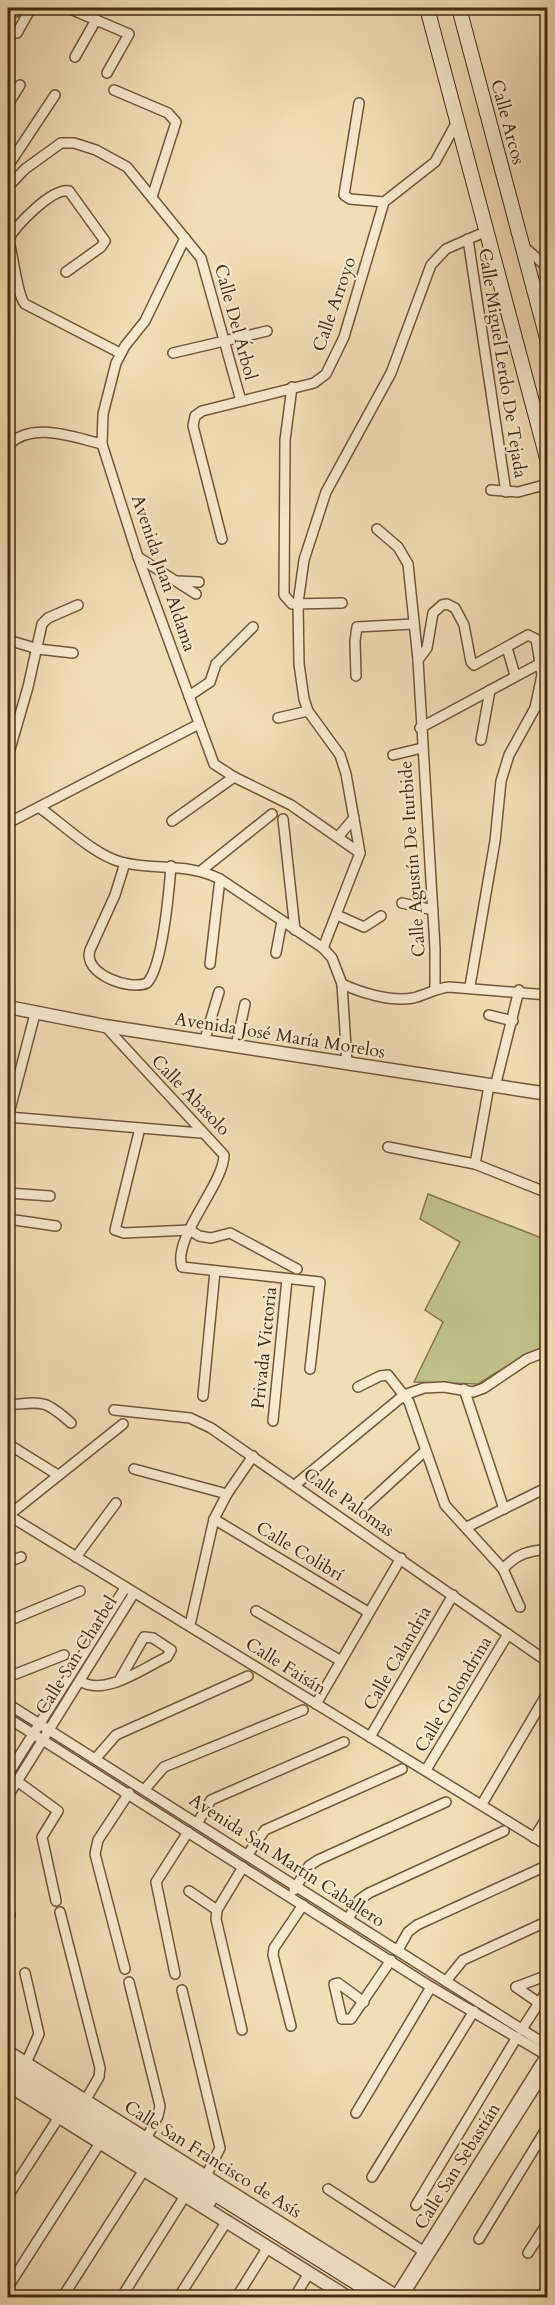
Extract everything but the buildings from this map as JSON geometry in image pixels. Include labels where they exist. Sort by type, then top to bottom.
[{"type":"main road","points":[[427,8],[548,462]]},
{"type":"main road","name":"Calle Arcos","points":[[459,8],[548,342]]},
{"type":"main road","name":"Calle San Francisco de Asís","points":[[8,2064],[381,2298]]},
{"type":"main road","points":[[8,2076],[363,2298]]},
{"type":"street","points":[[8,14],[31,8]]},
{"type":"street","points":[[17,33],[31,8]]},
{"type":"street","points":[[68,8],[129,34],[107,73]]},
{"type":"street","points":[[75,57],[96,20]]},
{"type":"street","points":[[8,104],[20,85]]},
{"type":"street","points":[[114,90],[168,113],[176,122],[152,196]]},
{"type":"street","points":[[8,166],[55,95]]},
{"type":"street","points":[[359,103],[344,195],[350,199],[384,201],[435,162],[458,120]]},
{"type":"street","name":"Calle Del Árbol","points":[[8,187],[55,145],[67,142],[96,150],[119,161],[152,196],[204,264],[240,401]]},
{"type":"street","points":[[66,272],[101,247],[105,241],[69,191],[57,193],[43,203],[18,224],[8,239],[21,300],[120,353]]},
{"type":"street","name":"Calle Arroyo","points":[[222,539],[194,421],[202,411],[314,383],[322,378],[338,351],[349,324],[384,201]]},
{"type":"street","points":[[323,948],[360,853],[340,755],[308,711],[299,664],[298,603],[311,533],[333,475],[391,373],[431,266],[446,249],[487,231]]},
{"type":"street","name":"Avenida Juan Aldama","points":[[185,238],[145,321],[120,353],[107,392],[102,444],[138,557],[214,764],[234,777],[291,805],[360,853]]},
{"type":"street","name":"Calle Miguel Lerdo De Tejada","points":[[468,239],[506,492]]},
{"type":"street","points":[[522,245],[548,268]]},
{"type":"street","points":[[173,353],[267,331]]},
{"type":"street","points":[[292,387],[285,440],[283,592],[287,601],[342,603]]},
{"type":"street","points":[[8,445],[19,436],[44,432],[102,444]]},
{"type":"street","points":[[491,490],[518,492],[548,484]]},
{"type":"street","name":"Calle Agustín De Iturbide","points":[[377,529],[398,546],[406,557],[417,660],[433,910],[435,988]]},
{"type":"street","points":[[138,557],[196,594]]},
{"type":"street","points":[[176,581],[199,582]]},
{"type":"street","points":[[8,756],[12,730],[38,649],[40,629],[45,621],[78,605]]},
{"type":"street","points":[[417,660],[427,648],[433,613],[442,605],[455,608],[464,625],[471,662],[474,665],[528,635],[533,636],[541,663],[542,675],[536,708],[509,754],[501,781],[495,841],[470,986]]},
{"type":"street","points":[[357,676],[355,641],[357,627],[413,624]]},
{"type":"street","points":[[189,696],[210,682],[216,664],[253,627]]},
{"type":"street","points":[[8,640],[38,649],[73,653]]},
{"type":"street","points":[[507,648],[515,675]]},
{"type":"street","points":[[420,728],[541,663]]},
{"type":"street","points":[[481,740],[490,690]]},
{"type":"street","points":[[278,718],[308,711]]},
{"type":"street","points":[[8,811],[9,822],[199,724]]},
{"type":"street","points":[[393,755],[422,748]]},
{"type":"street","points":[[172,820],[234,777]]},
{"type":"street","points":[[39,808],[106,856],[124,863],[202,870],[220,879],[323,948],[336,965],[342,984],[347,1063]]},
{"type":"street","points":[[202,870],[272,814]]},
{"type":"street","points":[[338,837],[354,818]]},
{"type":"street","points":[[283,819],[295,930]]},
{"type":"street","points":[[124,863],[116,895],[90,950],[89,959],[93,968],[104,975],[135,986],[147,983],[153,974],[166,918],[171,866]]},
{"type":"street","points":[[210,964],[220,879]]},
{"type":"street","points":[[402,903],[433,910]]},
{"type":"street","points":[[337,915],[364,927],[381,916]]},
{"type":"street","points":[[276,953],[282,921]]},
{"type":"street","points":[[342,984],[396,999],[411,998],[435,988],[470,986],[548,995]]},
{"type":"street","points":[[475,1164],[492,1087],[513,1021],[519,990]]},
{"type":"street","points":[[204,1042],[219,992]]},
{"type":"street","points":[[236,1046],[245,1004]]},
{"type":"street","name":"Avenida José María Morelos","points":[[8,1008],[204,1042],[548,1094]]},
{"type":"street","points":[[35,1014],[8,1117],[201,1133]]},
{"type":"street","points":[[489,1015],[513,1021]]},
{"type":"street","name":"Calle Abasolo","points":[[105,1026],[201,1133],[219,1147],[225,1159],[190,1230],[180,1260],[182,1267],[215,1271]]},
{"type":"street","points":[[140,1128],[115,1230],[124,1233],[190,1230],[199,1236],[211,1238],[230,1233],[297,1269]]},
{"type":"street","points":[[388,1147],[475,1164],[548,1193]]},
{"type":"street","points":[[8,1193],[50,1196]]},
{"type":"street","points":[[8,1219],[56,1226]]},
{"type":"street","points":[[202,1396],[215,1271],[320,1282],[310,1369]]},
{"type":"street","name":"Privada Victoria","points":[[273,1421],[287,1279]]},
{"type":"street","points":[[295,1485],[404,1395],[424,1388],[464,1389],[473,1392],[484,1388],[527,1359],[548,1351]]},
{"type":"street","points":[[358,1387],[384,1374],[391,1378],[410,1402],[445,1505],[503,1569],[520,1607]]},
{"type":"street","points":[[464,1389],[504,1509]]},
{"type":"street","points":[[8,1405],[42,1402],[52,1407],[71,1423]]},
{"type":"street","name":"Calle Palomas","points":[[114,1410],[190,1418],[211,1428],[548,1662]]},
{"type":"street","points":[[8,1515],[123,1424]]},
{"type":"street","points":[[8,1444],[58,1475]]},
{"type":"street","points":[[366,1506],[425,1451]]},
{"type":"street","points":[[189,1625],[214,1520],[227,1494],[253,1456]]},
{"type":"street","points":[[134,1469],[227,1494]]},
{"type":"street","points":[[467,1527],[548,1487]]},
{"type":"street","points":[[76,1557],[116,1503]]},
{"type":"street","name":"Calle Faisán","points":[[8,1515],[548,1846]]},
{"type":"street","name":"Calle Colibrí","points":[[214,1520],[368,1612]]},
{"type":"street","points":[[503,1569],[513,1558],[526,1552],[541,1550]]},
{"type":"street","points":[[8,1562],[21,1557]]},
{"type":"street","points":[[316,1704],[401,1558]]},
{"type":"street","name":"Calle San Charbel","points":[[8,1774],[125,1588]]},
{"type":"street","points":[[8,1621],[80,1592]]},
{"type":"street","name":"Calle San Charbel","points":[[8,1796],[134,1593]]},
{"type":"street","name":"Calle Calandria","points":[[370,1737],[453,1595]]},
{"type":"street","points":[[256,1611],[341,1660]]},
{"type":"street","name":"Calle Golondrina","points":[[426,1770],[508,1634]]},
{"type":"street","points":[[80,1681],[86,1685],[100,1687],[120,1679],[167,1657],[171,1650],[153,1638],[144,1637],[120,1679]]},
{"type":"street","points":[[8,1677],[64,1655]]},
{"type":"street","points":[[96,1758],[107,1741],[116,1735],[248,1676]]},
{"type":"street","points":[[482,1804],[548,1692]]},
{"type":"street","name":"Avenida San Martín Caballero","points":[[8,1704],[398,1950],[547,2052]]},
{"type":"street","points":[[145,1789],[164,1767],[303,1710]]},
{"type":"street","name":"Avenida San Martín Caballero","points":[[8,1718],[431,1987],[519,2033]]},
{"type":"street","points":[[198,1822],[211,1800],[344,1742]]},
{"type":"street","points":[[248,1854],[265,1830],[402,1769]]},
{"type":"street","points":[[16,1781],[58,1811],[42,1837],[56,1901]]},
{"type":"street","points":[[125,1969],[95,1854],[98,1840],[129,1793]]},
{"type":"street","points":[[290,1897],[309,1866],[318,1860],[446,1802]]},
{"type":"street","points":[[534,1838],[548,1816]]},
{"type":"street","points":[[348,1919],[359,1900],[369,1893],[504,1831]]},
{"type":"street","points":[[175,1974],[156,1882],[188,1832]]},
{"type":"street","points":[[398,1950],[408,1932],[417,1924],[546,1866]]},
{"type":"street","points":[[242,2030],[216,1919],[217,1910],[243,1867]]},
{"type":"street","points":[[189,1891],[217,1910]]},
{"type":"street","points":[[291,2026],[273,1955],[274,1948],[303,1905]]},
{"type":"street","points":[[60,1912],[100,2068],[99,2077],[85,2101]]},
{"type":"street","points":[[446,1981],[463,1960],[548,1922]]},
{"type":"street","points":[[364,2002],[391,1960]]},
{"type":"street","points":[[25,1973],[39,2034],[26,2063]]},
{"type":"street","points":[[539,2002],[516,1987],[548,1975]]},
{"type":"street","points":[[129,1982],[160,2106],[158,2116],[146,2139]]},
{"type":"street","points":[[356,2113],[431,1987]]},
{"type":"street","points":[[416,2205],[519,2033],[548,1989]]},
{"type":"street","points":[[182,1990],[220,2148],[206,2176]]},
{"type":"street","points":[[372,2177],[474,2011]]},
{"type":"street","name":"Calle San Francisco de Asís","points":[[8,2052],[398,2297]]},
{"type":"street","name":"Calle San Sebastián","points":[[398,2297],[423,2251],[547,2052]]},
{"type":"street","name":"Calle San Sebastián","points":[[398,2297],[548,2067]]},
{"type":"street","points":[[8,2085],[349,2298]]},
{"type":"street","points":[[8,2196],[59,2117]]},
{"type":"street","points":[[478,2239],[548,2126]]},
{"type":"street","points":[[8,2287],[100,2143]]},
{"type":"street","points":[[62,2298],[144,2170]]},
{"type":"street","points":[[328,2189],[423,2251]]},
{"type":"street","points":[[121,2298],[185,2196]]},
{"type":"street","points":[[178,2298],[227,2221]]},
{"type":"street","points":[[528,2253],[548,2222]]},
{"type":"street","points":[[236,2298],[268,2247]]},
{"type":"street","points":[[294,2298],[309,2273]]},
{"type":"green space","points":[[428,1194],[547,1240],[547,1346],[528,1353],[478,1384],[414,1382],[443,1322],[425,1310],[460,1242],[420,1219]]}]
